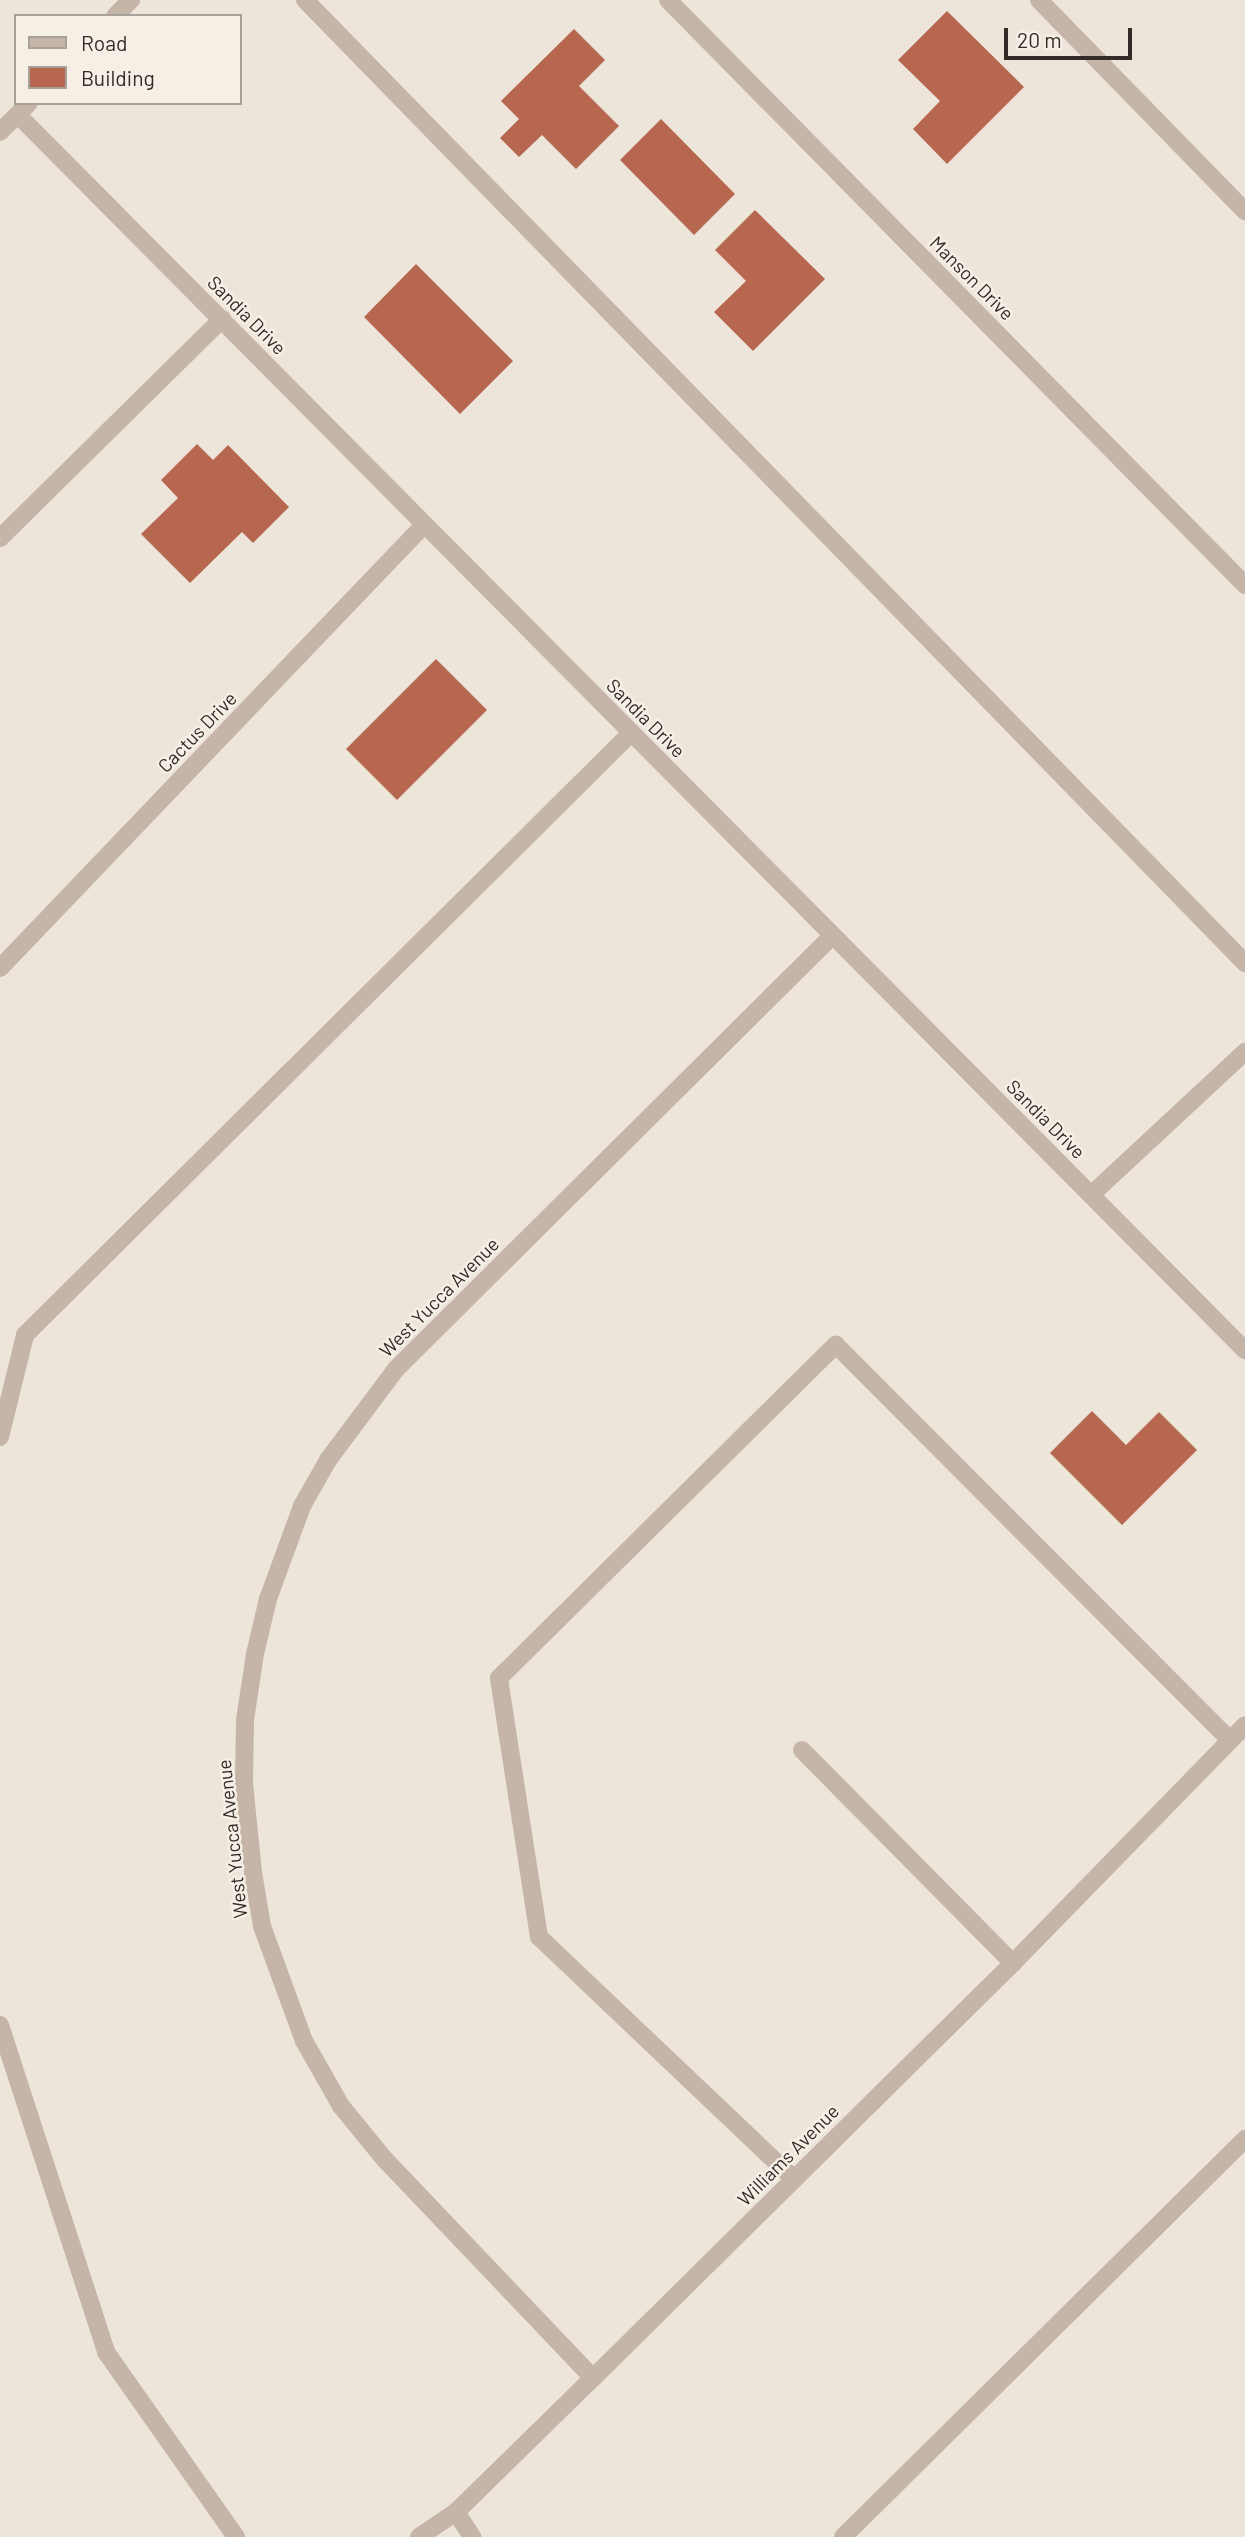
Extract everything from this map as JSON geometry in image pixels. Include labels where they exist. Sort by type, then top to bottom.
[{"type":"street","points":[[117,14],[131,0]]},
{"type":"street","points":[[305,0],[1245,963]]},
{"type":"street","name":"Manson Drive","points":[[668,0],[1245,585]]},
{"type":"street","points":[[1039,0],[1245,211]]},
{"type":"street","points":[[0,132],[23,109]]},
{"type":"street","name":"Sandia Drive","points":[[23,109],[222,319],[831,937],[1092,1194],[1245,1350]]},
{"type":"street","points":[[0,538],[222,319]]},
{"type":"street","name":"Cactus Drive","points":[[0,968],[424,524]]},
{"type":"street","points":[[0,1437],[25,1335],[631,733]]},
{"type":"street","name":"West Yucca Avenue","points":[[593,2378],[386,2161],[341,2106],[304,2041],[262,1926],[254,1872],[244,1784],[245,1720],[253,1667],[268,1599],[302,1506],[328,1460],[396,1369],[831,937]]},
{"type":"street","points":[[1092,1194],[1245,1052]]},
{"type":"street","points":[[793,2178],[538,1937],[499,1678],[836,1345],[1230,1740]]},
{"type":"street","name":"Williams Avenue","points":[[456,2512],[1013,1963],[1245,1725]]},
{"type":"street","points":[[802,1750],[1013,1963]]},
{"type":"street","points":[[0,2025],[106,2352],[236,2537]]},
{"type":"street","points":[[843,2537],[1245,2139]]},
{"type":"street","points":[[419,2537],[456,2512],[472,2537]]},
{"type":"building","points":[[947,11],[1024,87],[947,164],[913,129],[940,101],[898,60]]},
{"type":"building","points":[[574,29],[605,60],[579,86],[619,126],[576,169],[542,135],[519,157],[500,138],[519,119],[501,101]]},
{"type":"building","points":[[661,119],[735,194],[694,235],[620,160]]},
{"type":"building","points":[[755,210],[825,279],[753,351],[714,312],[746,281],[715,250]]},
{"type":"building","points":[[416,264],[513,361],[460,414],[364,317]]},
{"type":"building","points":[[197,444],[213,460],[228,445],[289,507],[253,543],[242,532],[190,583],[141,534],[178,498],[161,480]]},
{"type":"building","points":[[436,659],[487,710],[397,800],[346,749]]},
{"type":"building","points":[[1092,1411],[1126,1445],[1159,1412],[1197,1450],[1122,1525],[1050,1453]]}]
